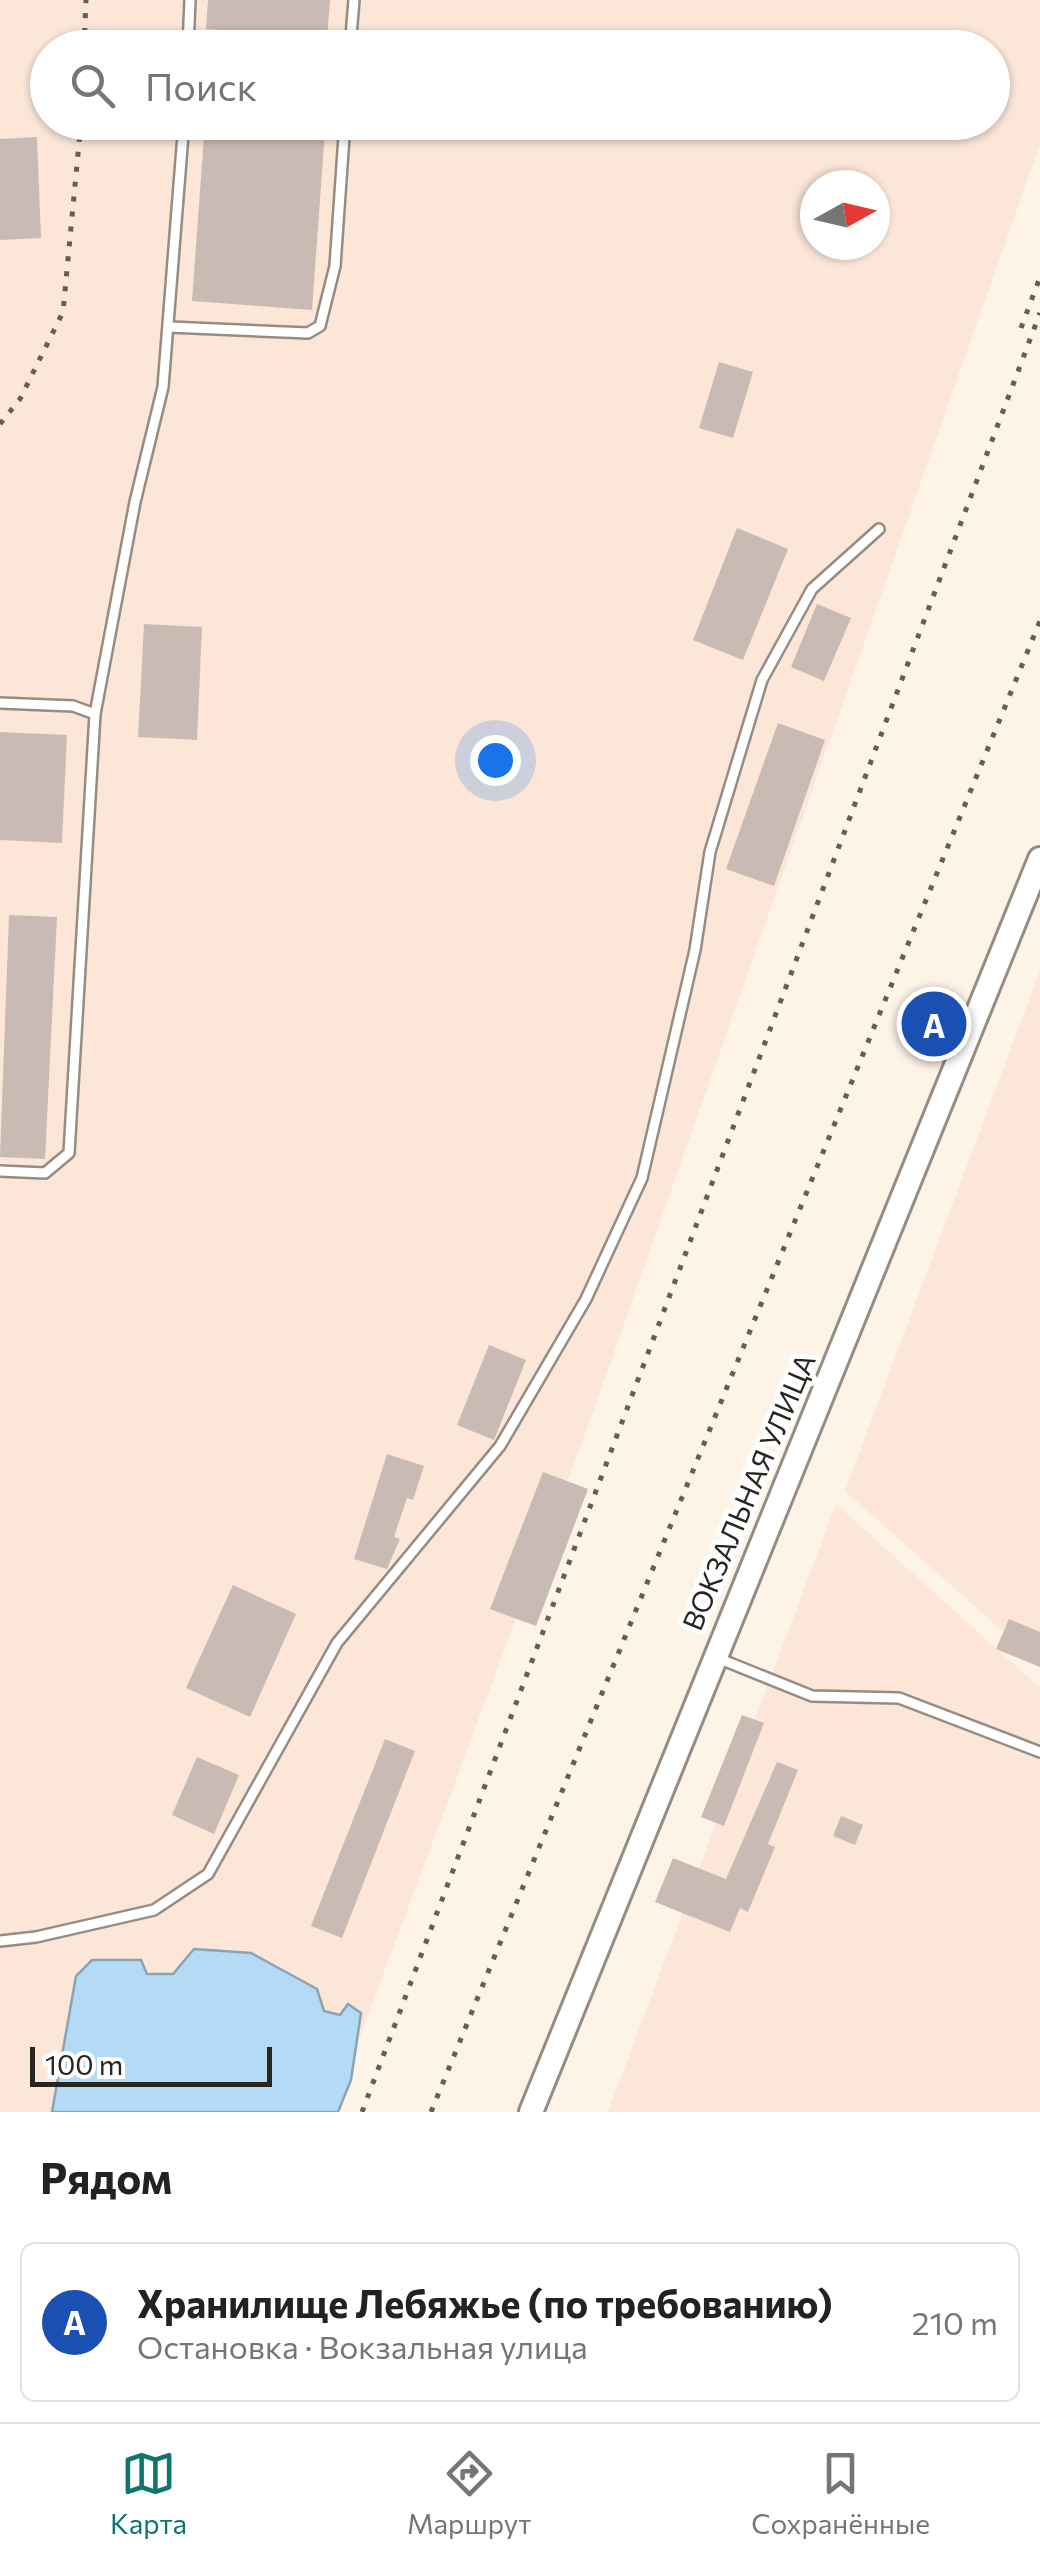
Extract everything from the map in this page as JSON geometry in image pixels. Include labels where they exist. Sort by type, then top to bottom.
[{"type":"main road","name":"ВОКЗАЛЬНАЯ УЛИЦА","points":[[531,2112],[713,1656],[1032,899],[1040,859]]},
{"type":"lane","points":[[189,30],[190,0]]},
{"type":"lane","points":[[352,30],[354,0]]},
{"type":"lane","points":[[0,1171],[46,1173],[69,1153],[95,714],[135,502],[164,388],[183,140]]},
{"type":"lane","points":[[170,327],[308,333],[320,326],[336,266],[344,140]]},
{"type":"lane","points":[[0,1941],[36,1937],[154,1910],[208,1874],[337,1643],[500,1446],[586,1299],[642,1178],[695,950],[710,852],[762,680],[812,589],[879,529]]},
{"type":"lane","points":[[0,703],[73,706],[95,714]]},
{"type":"lane","points":[[713,1656],[812,1696],[900,1698],[1040,1752]]},
{"type":"shaded area","points":[[0,0],[1040,0],[1040,144],[594,1409],[332,2112],[0,2112]]},
{"type":"shaded area","points":[[1040,971],[1040,1664],[845,1491]]},
{"type":"shaded area","points":[[836,1504],[1040,1688],[1040,2112],[608,2112]]},
{"type":"water","points":[[194,1949],[251,1953],[317,1989],[324,2011],[340,2015],[348,2004],[361,2013],[351,2080],[338,2112],[52,2112],[76,1976],[92,1960],[141,1960],[147,1974],[173,1974]]},
{"type":"building","points":[[208,0],[330,0],[328,30],[206,29]]},
{"type":"building","points":[[0,139],[37,140],[41,238],[0,240]]},
{"type":"building","points":[[204,140],[324,140],[312,310],[192,301]]},
{"type":"building","points":[[719,362],[753,372],[733,438],[699,428]]},
{"type":"building","points":[[737,528],[788,549],[743,660],[693,640]]},
{"type":"building","points":[[817,604],[851,618],[824,681],[791,667]]},
{"type":"building","points":[[144,624],[202,627],[197,740],[138,737]]},
{"type":"building","points":[[778,723],[825,740],[774,886],[726,869]]},
{"type":"building","points":[[0,732],[67,735],[62,843],[0,840]]},
{"type":"building","points":[[9,915],[57,917],[45,1159],[0,1157]]},
{"type":"building","points":[[489,1345],[526,1360],[494,1440],[457,1425]]},
{"type":"building","points":[[387,1454],[424,1466],[413,1500],[407,1498],[394,1537],[400,1539],[387,1569],[354,1559]]},
{"type":"building","points":[[543,1472],[588,1489],[536,1626],[490,1609]]},
{"type":"building","points":[[233,1585],[296,1614],[250,1717],[186,1688]]},
{"type":"building","points":[[1009,1619],[1040,1632],[1040,1667],[996,1649]]},
{"type":"building","points":[[742,1715],[764,1723],[724,1826],[701,1817]]},
{"type":"building","points":[[385,1739],[415,1751],[342,1938],[311,1926]]},
{"type":"building","points":[[197,1757],[239,1775],[214,1834],[172,1815]]},
{"type":"building","points":[[777,1762],[798,1770],[768,1844],[775,1847],[748,1912],[740,1908],[730,1932],[655,1902],[673,1858],[726,1879]]},
{"type":"building","points":[[841,1816],[863,1825],[855,1845],[833,1836]]},
{"type":"railway","points":[[85,30],[86,0]]},
{"type":"railway","points":[[0,424],[20,399],[63,312],[79,140]]},
{"type":"railway","points":[[1021,328],[1040,277]]},
{"type":"railway","points":[[362,2112],[1040,313]]},
{"type":"railway","points":[[431,2112],[1040,621]]},
{"type":"place","name":"Хранилище Лебяжье (по требованию)","points":[[934,1024]]}]
